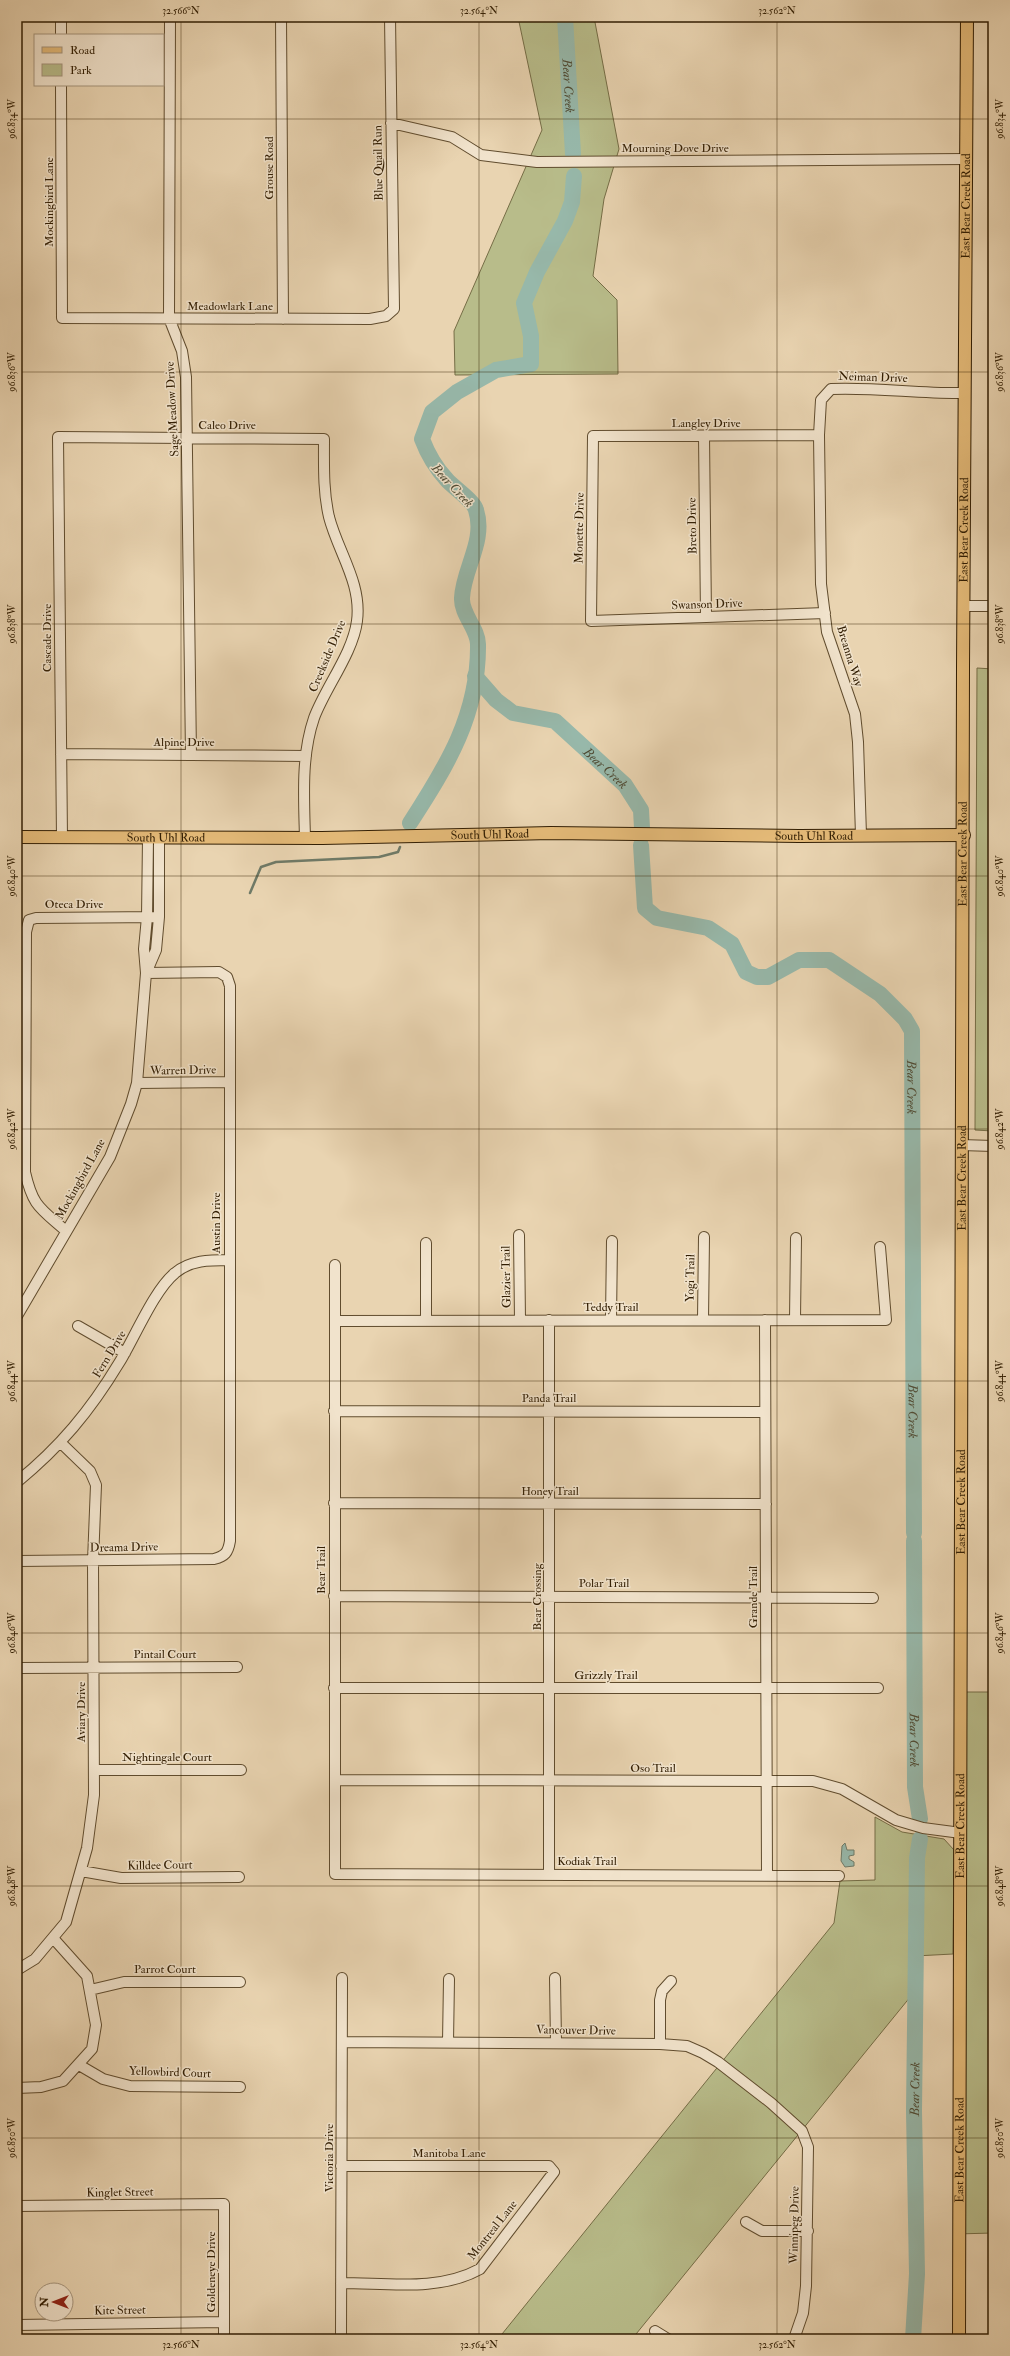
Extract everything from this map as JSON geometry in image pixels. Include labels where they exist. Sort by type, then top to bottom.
[{"type":"main road","name":"East Bear Creek Road","points":[[959,2339],[964,835],[963,606],[967,17]]},
{"type":"main road","name":"South Uhl Road","points":[[17,837],[305,838],[551,833],[964,835]]},
{"type":"street","points":[[61,17],[61,34]]},
{"type":"street","name":"Sage Meadow Drive","points":[[170,17],[169,318],[182,351],[186,377],[191,755]]},
{"type":"street","name":"Grouse Road","points":[[281,17],[283,319]]},
{"type":"street","name":"Blue Quail Run","points":[[390,17],[390,123],[394,309]]},
{"type":"street","name":"Mockingbird Lane","points":[[61,86],[62,318]]},
{"type":"street","name":"Mourning Dove Drive","points":[[390,123],[452,137],[481,155],[537,162],[966,159]]},
{"type":"street","name":"Meadowlark Lane","points":[[62,318],[370,319],[386,316],[394,309]]},
{"type":"street","name":"Neiman Drive","points":[[819,435],[821,400],[831,389],[883,388],[934,393],[965,392]]},
{"type":"street","name":"Langley Drive","points":[[593,436],[819,435]]},
{"type":"street","name":"Breanna Way","points":[[819,435],[821,584],[827,632],[855,714],[858,742],[862,835]]},
{"type":"street","name":"Monette Drive","points":[[591,620],[593,436]]},
{"type":"street","name":"Breto Drive","points":[[704,436],[706,617]]},
{"type":"street","name":"Caleo Drive","points":[[58,437],[324,439]]},
{"type":"street","name":"Cascade Drive","points":[[58,437],[62,838]]},
{"type":"street","name":"Creekside Drive","points":[[305,838],[304,767],[314,718],[347,650],[357,621],[355,585],[330,518],[324,489],[324,439]]},
{"type":"street","points":[[963,606],[993,606]]},
{"type":"street","name":"Swanson Drive","points":[[591,620],[825,613]]},
{"type":"street","name":"Alpine Drive","points":[[61,754],[306,756]]},
{"type":"street","name":"Mockingbird Lane","points":[[17,1316],[110,1157],[131,1104],[137,1083],[146,973],[144,950],[153,838]]},
{"type":"street","name":"Mockingbird Lane","points":[[146,973],[156,950],[159,917],[153,838]]},
{"type":"street","name":"Oteca Drive","points":[[66,1231],[37,1205],[31,1195],[25,1172],[26,932],[29,920],[36,918],[159,917]]},
{"type":"street","name":"Austin Drive","points":[[146,973],[220,972],[227,977],[230,986],[230,1541],[228,1551]]},
{"type":"street","name":"Warren Drive","points":[[137,1083],[230,1082]]},
{"type":"street","points":[[962,1145],[993,1146]]},
{"type":"street","name":"Glazier Trail","points":[[519,1234],[520,1320]]},
{"type":"street","name":"Yogi Trail","points":[[703,1320],[704,1236]]},
{"type":"street","points":[[796,1238],[796,1320]]},
{"type":"street","points":[[611,1320],[612,1241]]},
{"type":"street","points":[[426,1243],[426,1320]]},
{"type":"street","name":"Teddy Trail","points":[[335,1321],[886,1320],[880,1247]]},
{"type":"street","name":"Fern Drive","points":[[17,1482],[48,1457],[94,1402],[125,1353],[154,1300],[174,1273],[198,1261],[229,1260]]},
{"type":"street","name":"Bear Trail","points":[[335,1265],[335,1874]]},
{"type":"street","name":"Bear Crossing","points":[[549,1320],[549,1874]]},
{"type":"street","name":"Grande Trail","points":[[765,1320],[764,1412],[766,1504],[765,1596],[767,1688],[767,1875]]},
{"type":"street","points":[[78,1326],[125,1353]]},
{"type":"street","name":"Panda Trail","points":[[334,1411],[764,1412]]},
{"type":"street","name":"Aviary Drive","points":[[17,1970],[35,1959],[66,1922],[81,1871],[94,1795],[92,1561],[96,1485],[90,1471],[61,1443]]},
{"type":"street","name":"Honey Trail","points":[[334,1503],[766,1504]]},
{"type":"street","name":"Dreama Drive","points":[[17,1561],[214,1559],[223,1557],[228,1551]]},
{"type":"street","name":"Polar Trail","points":[[334,1596],[765,1596],[873,1598]]},
{"type":"street","name":"Pintail Court","points":[[17,1668],[237,1667]]},
{"type":"street","name":"Grizzly Trail","points":[[334,1688],[878,1688]]},
{"type":"street","name":"Nightingale Court","points":[[94,1770],[241,1770]]},
{"type":"street","name":"Oso Trail","points":[[335,1780],[813,1782],[842,1789],[896,1820],[923,1828],[961,1833]]},
{"type":"street","name":"Killdee Court","points":[[81,1871],[121,1878],[239,1877]]},
{"type":"street","name":"Kodiak Trail","points":[[335,1874],[839,1876]]},
{"type":"street","points":[[17,2088],[41,2088],[63,2081],[92,2049],[96,2025],[87,1976],[54,1938]]},
{"type":"street","name":"Victoria Drive","points":[[341,2339],[342,1978]]},
{"type":"street","points":[[555,1978],[556,2042]]},
{"type":"street","points":[[448,2042],[449,1979]]},
{"type":"street","points":[[660,2044],[660,2000],[662,1991],[671,1981]]},
{"type":"street","name":"Parrot Court","points":[[90,1990],[124,1982],[240,1982]]},
{"type":"street","name":"Vancouver Drive","points":[[343,2042],[556,2042],[687,2046],[703,2053],[787,2117]]},
{"type":"street","name":"Yellowbird Court","points":[[78,2065],[103,2079],[130,2086],[240,2087]]},
{"type":"street","name":"Winnipeg Drive","points":[[787,2117],[802,2131],[808,2147],[808,2231],[803,2313],[794,2339]]},
{"type":"street","name":"Manitoba Lane","points":[[342,2166],[549,2166],[554,2172]]},
{"type":"street","name":"Montreal Lane","points":[[341,2283],[435,2284],[467,2276],[480,2269],[554,2172]]},
{"type":"street","name":"Kinglet Street","points":[[17,2206],[224,2204]]},
{"type":"street","name":"Goldeneye Drive","points":[[224,2204],[224,2339]]},
{"type":"street","points":[[746,2222],[762,2231],[808,2231]]},
{"type":"street","name":"Kite Street","points":[[17,2325],[224,2322]]},
{"type":"street","points":[[654,2331],[668,2339]]},
{"type":"green space","points":[[518,17],[594,17],[619,149],[604,199],[593,276],[617,300],[618,374],[455,375],[454,331],[542,130]]},
{"type":"green space","points":[[977,668],[993,669],[993,1131],[975,1130]]},
{"type":"green space","points":[[958,1692],[993,1692],[993,2233],[956,2234]]},
{"type":"green space","points":[[875,1817],[902,1832],[944,1839],[954,1850],[953,1954],[915,1956],[911,1996],[632,2339],[498,2339],[834,1923],[840,1881],[875,1880]]},
{"type":"shaded area","points":[[845,1843],[847,1850],[854,1850],[854,1855],[849,1856],[849,1859],[854,1862],[854,1866],[845,1867],[841,1861],[842,1846]]},
{"type":"waterway","name":"Bear Creek","points":[[565,17],[573,154]]},
{"type":"waterway","name":"Bear Creek","points":[[410,823],[448,760],[467,716],[477,669],[478,644],[477,638],[462,604],[463,587],[478,533],[476,510],[471,502],[450,483],[435,466],[422,439],[432,412],[457,392],[496,370],[531,364],[531,336],[524,303],[537,272],[565,221],[572,202],[574,176]]},
{"type":"waterway","name":"Bear Creek","points":[[475,676],[496,700],[513,713],[555,721],[625,785],[641,810],[642,828]]},
{"type":"waterway","name":"Bear Creek","points":[[641,845],[645,908],[657,918],[708,928],[732,944],[746,972],[757,977],[768,977],[799,960],[829,960],[880,994],[905,1019],[912,1031],[914,1533]]},
{"type":"waterway","points":[[250,893],[261,867],[276,862],[379,857],[398,852],[400,847]]},
{"type":"waterway","name":"Bear Creek","points":[[914,1541],[915,1787],[920,1819]]},
{"type":"waterway","name":"Bear Creek","points":[[913,2339],[917,2274],[914,2111],[917,1858],[920,1839]]}]
